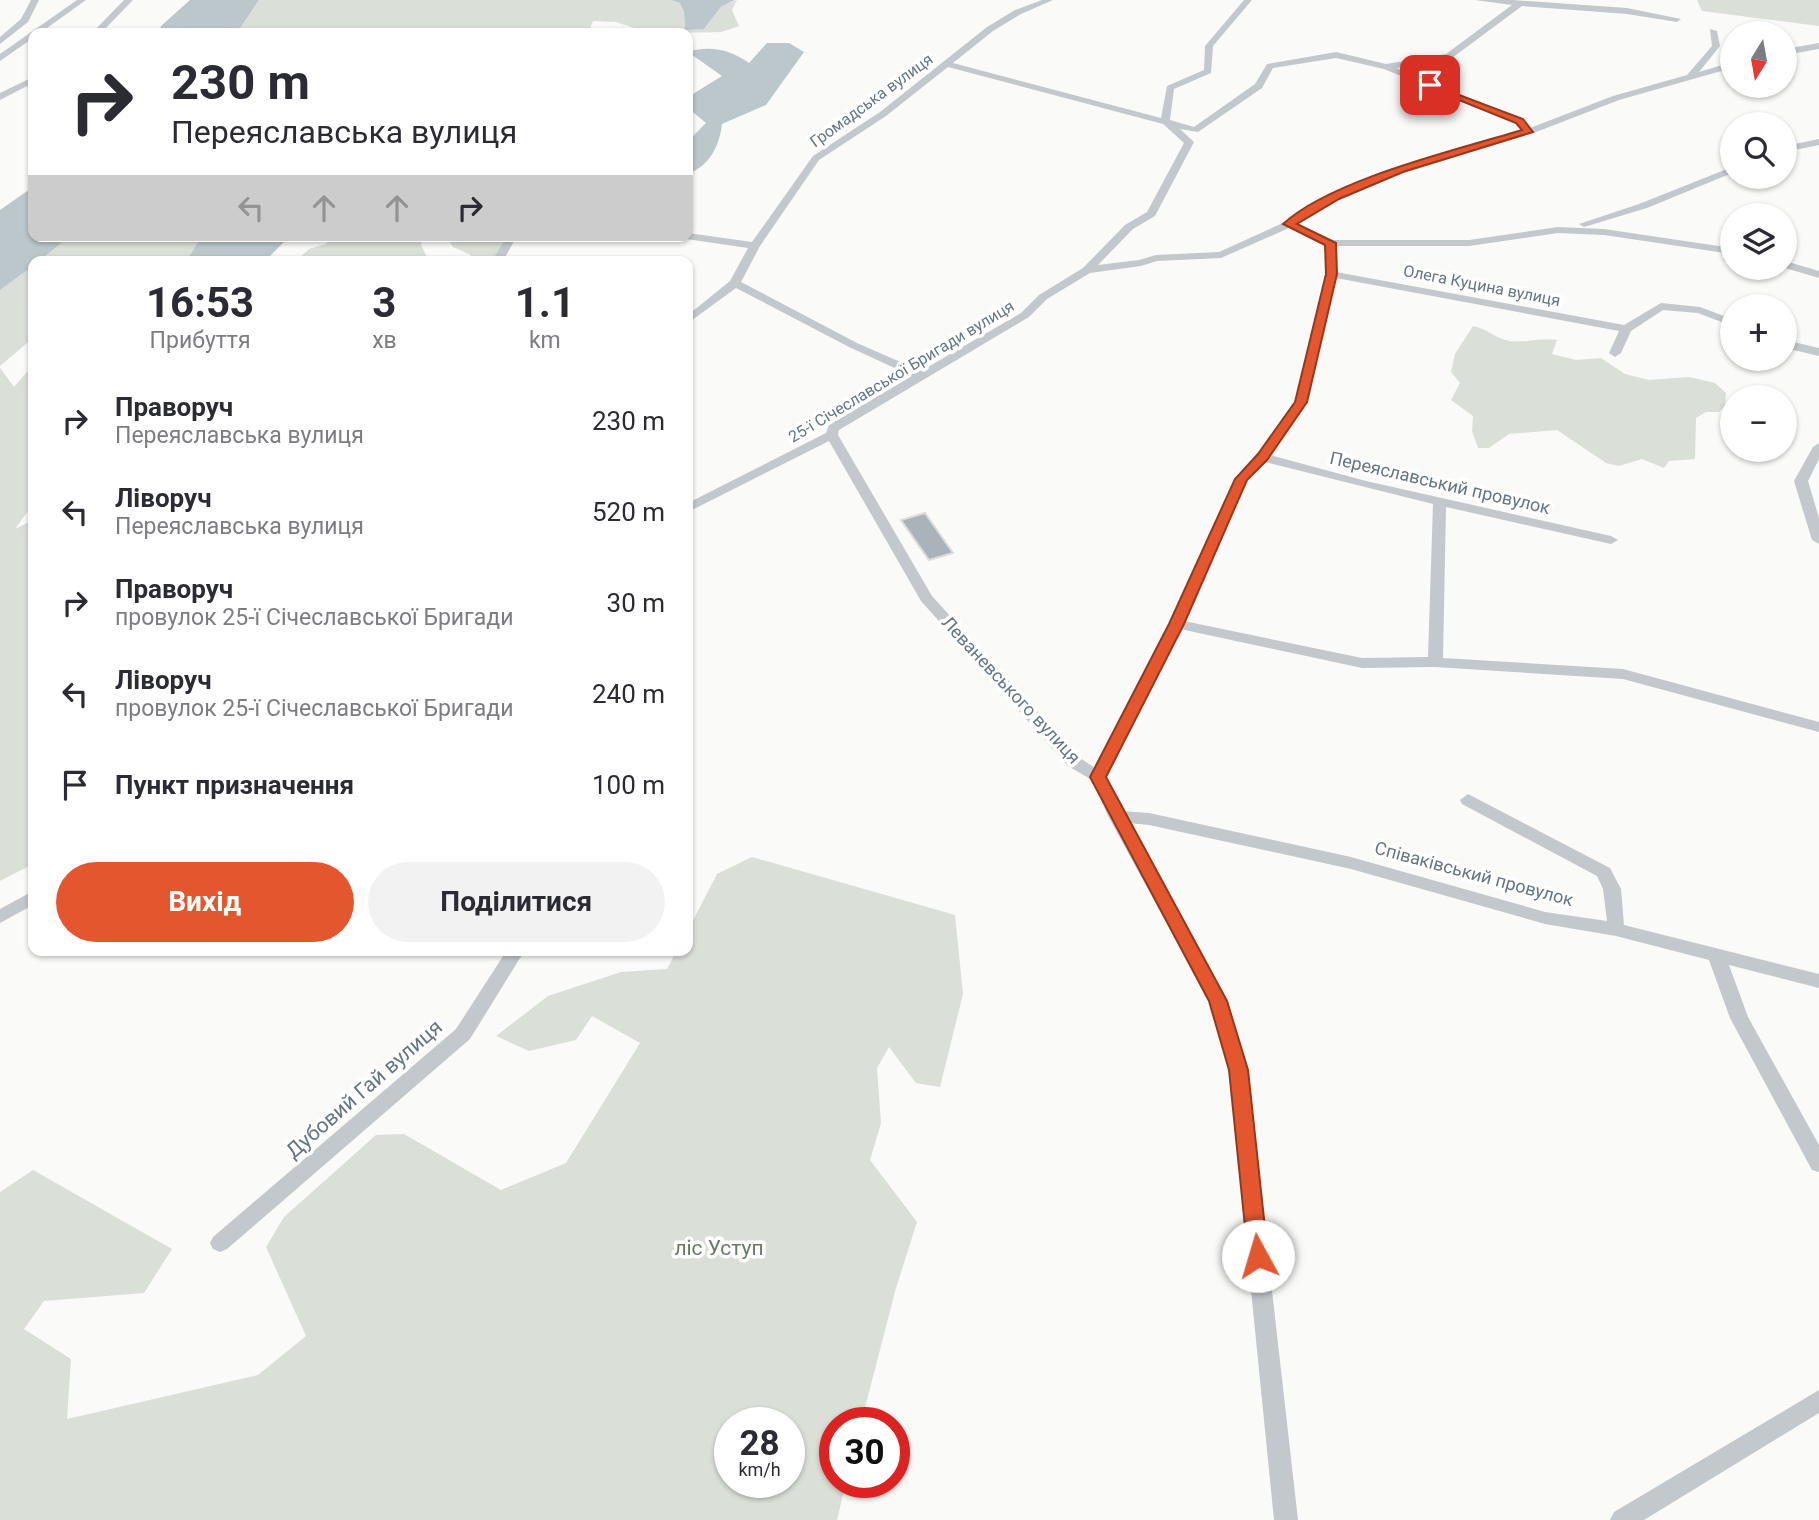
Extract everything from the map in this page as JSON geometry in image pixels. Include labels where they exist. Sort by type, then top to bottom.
[{"type":"street","points":[[0,41],[25,20],[35,0]]},
{"type":"street","points":[[42,28],[82,0]]},
{"type":"street","points":[[101,28],[129,0]]},
{"type":"street","name":"Громадська вулиця","points":[[693,316],[736,283],[755,246],[816,158],[883,114],[990,29],[1032,3],[1049,0]]},
{"type":"street","points":[[1165,121],[1170,89],[1208,71],[1209,46],[1248,0]]},
{"type":"street","points":[[1479,0],[1627,11],[1677,19]]},
{"type":"street","points":[[1386,67],[1449,56],[1519,4]]},
{"type":"street","points":[[1691,75],[1716,46],[1713,31]]},
{"type":"street","points":[[0,58],[28,38]]},
{"type":"street","points":[[1797,50],[1819,46]]},
{"type":"street","points":[[947,64],[1195,130],[1259,86],[1270,66],[1336,55],[1386,67],[1519,121],[1528,132]]},
{"type":"street","name":"25-ї Січеславської Бригади вулиця","points":[[1087,270],[1141,263],[1156,258],[1221,254],[1289,224],[1336,196],[1399,170],[1528,132],[1691,75],[1720,68]]},
{"type":"street","points":[[0,97],[28,83]]},
{"type":"street","name":"25-ї Січеславської Бригади вулиця","points":[[693,505],[832,435],[833,428],[1025,315],[1043,297],[1087,270],[1129,227],[1151,214],[1189,142],[1165,121]]},
{"type":"street","points":[[1797,147],[1819,142]]},
{"type":"street","points":[[1289,224],[1331,243],[1469,243],[1558,230],[1604,220],[1720,175]]},
{"type":"street","points":[[1558,230],[1604,232],[1720,249]]},
{"type":"street","points":[[693,237],[755,246]]},
{"type":"street","points":[[1098,777],[1176,624],[1241,479],[1262,457],[1301,402],[1331,274],[1331,243]]},
{"type":"street","points":[[1797,268],[1819,275]]},
{"type":"street","name":"Олега Куцина вулиця","points":[[1331,274],[1626,330]]},
{"type":"street","points":[[736,283],[853,345],[919,375]]},
{"type":"street","points":[[1615,352],[1626,330],[1661,306],[1700,310],[1720,318]]},
{"type":"street","points":[[1797,347],[1819,352]]},
{"type":"street","name":"Леваневського вулиця","points":[[832,435],[926,598],[1074,762],[1098,777],[1116,816],[1218,1001],[1238,1070],[1286,1520]]},
{"type":"street","points":[[1819,447],[1801,481],[1819,540]]},
{"type":"street","name":"Переяславський провулок","points":[[1262,457],[1440,502],[1611,540]]},
{"type":"street","points":[[1434,662],[1440,502]]},
{"type":"street","points":[[1176,624],[1362,663],[1434,662],[1623,674],[1819,727]]},
{"type":"street","points":[[1468,800],[1604,872],[1612,889],[1616,929]]},
{"type":"street","name":"Співаківський провулок","points":[[1116,816],[1149,819],[1351,863],[1545,918],[1616,929],[1819,981]]},
{"type":"street","points":[[0,917],[28,900]]},
{"type":"street","points":[[1716,954],[1739,1018],[1819,1164]]},
{"type":"street","name":"Дубовий Гай вулиця","points":[[220,1243],[463,1034],[512,956]]},
{"type":"street","points":[[1622,1520],[1819,1401]]},
{"type":"green space","points":[[259,0],[671,0],[680,3],[684,12],[685,28],[634,28],[616,22],[593,21],[590,28],[240,28]]},
{"type":"green space","points":[[737,0],[732,10],[739,26],[721,32],[693,33],[693,29],[704,29],[721,7]]},
{"type":"green space","points":[[1697,0],[1819,0],[1819,26],[1797,23],[1797,21],[1702,11]]},
{"type":"green space","points":[[63,242],[198,242],[188,256],[45,256]]},
{"type":"green space","points":[[422,242],[426,256],[301,256],[309,249],[326,244]]},
{"type":"green space","points":[[450,242],[508,242],[498,256],[470,256],[453,247]]},
{"type":"green space","points":[[28,270],[28,342],[0,366],[0,290]]},
{"type":"green space","points":[[1473,326],[1510,341],[1557,340],[1552,354],[1576,360],[1601,358],[1625,374],[1649,380],[1689,377],[1715,383],[1720,388],[1720,411],[1706,412],[1696,418],[1695,459],[1669,461],[1664,468],[1642,459],[1619,466],[1606,463],[1557,430],[1509,434],[1489,448],[1478,448],[1472,431],[1473,416],[1451,400],[1460,383],[1451,372],[1455,354]]},
{"type":"green space","points":[[0,368],[14,387],[28,371],[28,511],[15,529],[28,522],[28,867],[0,881]]},
{"type":"green space","name":"ліс Уступ","points":[[752,857],[955,915],[963,994],[940,1087],[916,1083],[889,1047],[877,1068],[881,1123],[870,1160],[917,1222],[896,1288],[865,1407],[819,1407],[819,1498],[842,1498],[837,1520],[0,1520],[0,1192],[33,1170],[172,1249],[144,1293],[44,1301],[24,1329],[71,1359],[67,1419],[258,1375],[306,1336],[266,1247],[284,1217],[376,1135],[404,1134],[501,1190],[566,1163],[640,1043],[592,1016],[576,1040],[529,1051],[496,1036],[548,996],[621,972],[667,969],[674,956],[693,956],[693,920],[717,874]]},
{"type":"shaded area","points":[[190,0],[259,0],[240,28],[161,26]]},
{"type":"shaded area","points":[[671,0],[735,0],[721,7],[704,29],[685,28],[684,12],[680,3]]},
{"type":"shaded area","points":[[767,43],[789,43],[804,52],[766,105],[722,124],[719,140],[712,154],[693,172],[693,136],[706,123],[693,112],[693,94],[722,76],[693,56],[693,51],[720,50],[749,63]]},
{"type":"shaded area","points":[[28,190],[28,242],[63,242],[45,256],[28,256],[28,270],[0,290],[0,210]]},
{"type":"shaded area","points":[[198,242],[284,242],[270,256],[188,256]]},
{"type":"building","points":[[925,513],[953,553],[929,560],[901,520]]},
{"type":"route","points":[[1258,1256],[1238,1070],[1218,1001],[1116,816],[1098,777],[1176,624],[1241,479],[1262,457],[1301,402],[1331,274],[1331,243],[1289,224],[1336,196],[1399,170],[1528,132],[1519,121],[1430,85]]}]
